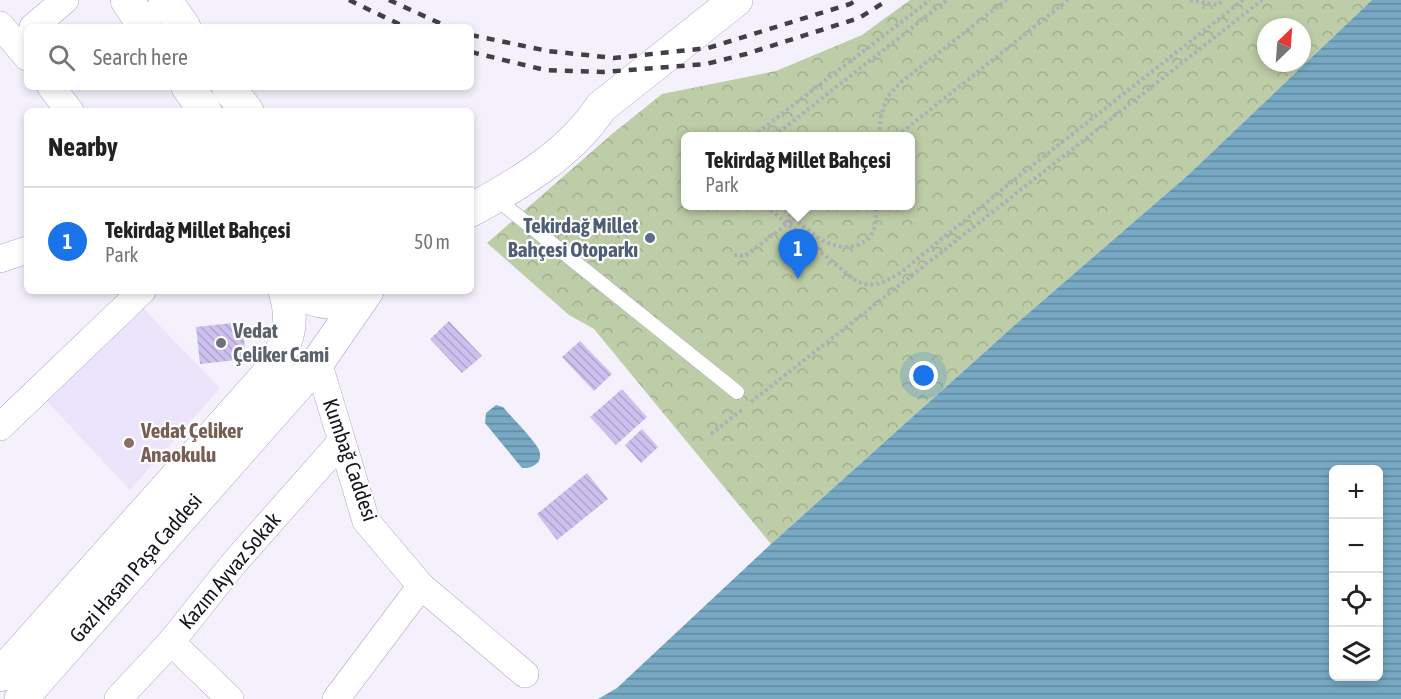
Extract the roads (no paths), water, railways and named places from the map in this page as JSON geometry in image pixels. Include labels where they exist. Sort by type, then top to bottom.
[{"type":"main road","points":[[127,0],[143,24]]},
{"type":"main road","points":[[165,0],[182,24]]},
{"type":"main road","points":[[479,198],[512,188],[553,157],[589,126],[601,107],[736,0]]},
{"type":"main road","points":[[190,90],[203,108]]},
{"type":"main road","points":[[230,90],[245,108]]},
{"type":"main road","name":"Gazi Hasan Paşa Caddesi","points":[[0,675],[272,371],[284,349],[290,315],[286,294]]},
{"type":"main road","points":[[304,294],[331,304],[362,294]]},
{"type":"main road","name":"Gazi Hasan Paşa Caddesi","points":[[21,699],[318,362],[364,294]]},
{"type":"street","points":[[36,24],[65,0]]},
{"type":"street","points":[[53,90],[68,108]]},
{"type":"street","points":[[0,427],[139,294]]},
{"type":"street","name":"Kumbağ Caddesi","points":[[318,362],[366,521],[421,586],[525,674]]},
{"type":"street","name":"Kazım Ayvaz Sokak","points":[[118,699],[171,642],[234,563],[341,442]]},
{"type":"street","points":[[336,699],[421,586]]},
{"type":"street","points":[[171,642],[230,699]]},
{"type":"lane","points":[[479,198],[737,392]]},
{"type":"water","points":[[1372,0],[1401,0],[1401,699],[598,699],[617,688],[771,544],[1017,323],[1187,176],[1296,72],[1311,72],[1311,58]]},
{"type":"water","points":[[496,405],[503,407],[538,448],[540,457],[534,466],[522,468],[485,423],[486,413]]},
{"type":"railway","points":[[349,0],[399,24]]},
{"type":"railway","points":[[389,0],[441,24]]},
{"type":"railway","points":[[474,36],[548,51],[614,58],[708,48],[857,0]]},
{"type":"railway","points":[[474,53],[545,70],[603,72],[706,64],[746,54],[859,18],[888,0]]},
{"type":"place","name":"Tekirdağ Millet Bahçesi Otoparkı","points":[[650,238]]},
{"type":"place","name":"Tekirdağ Millet Bahçesi","points":[[798,279]]},
{"type":"place","name":"Vedat Çeliker Cami","points":[[221,343]]},
{"type":"place","name":"Vedat Çeliker Anaokulu","points":[[129,443]]}]
